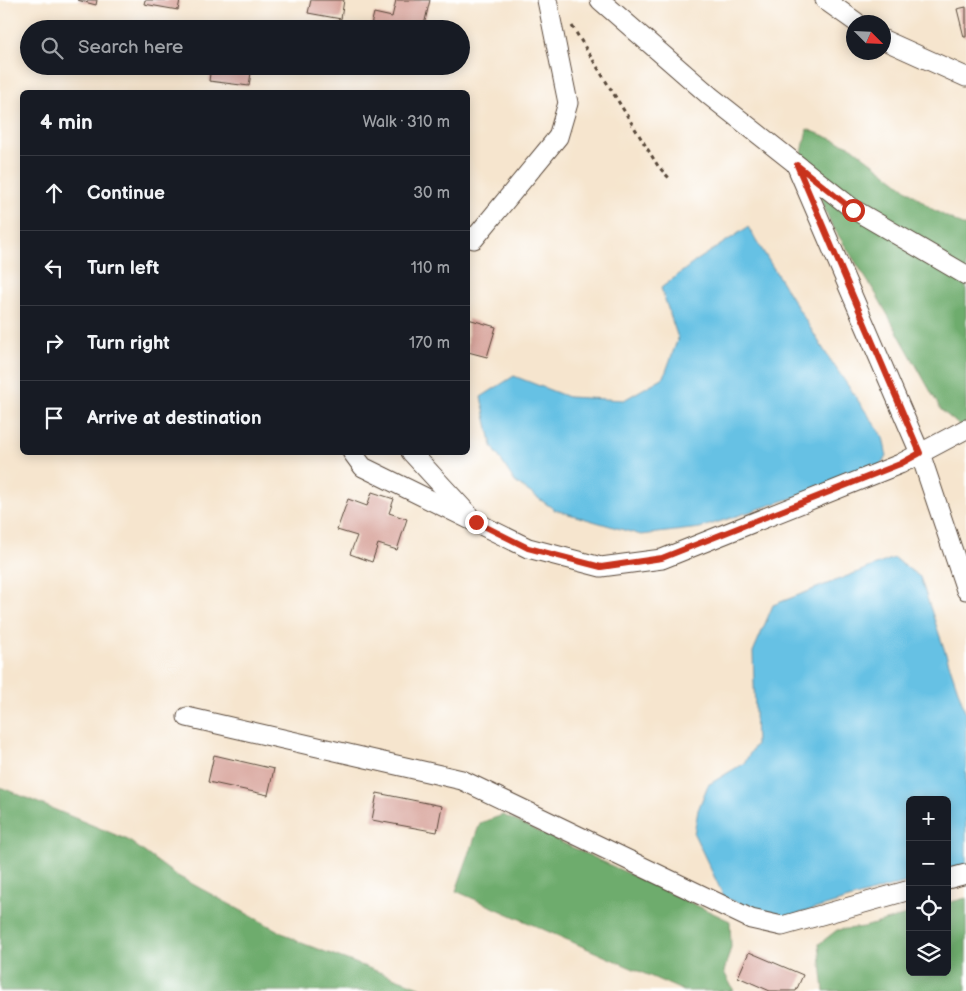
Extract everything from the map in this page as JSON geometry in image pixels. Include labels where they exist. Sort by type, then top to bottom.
[{"type":"street","points":[[470,237],[474,239],[558,136],[565,118],[568,103],[547,0]]},
{"type":"street","points":[[600,0],[710,96],[853,210],[966,275]]},
{"type":"street","points":[[825,0],[834,9],[846,16]]},
{"type":"street","points":[[891,43],[966,77]]},
{"type":"street","points":[[797,165],[920,453],[966,590]]},
{"type":"street","points":[[354,455],[363,467],[528,548],[601,567],[662,558],[891,468],[966,429]]},
{"type":"street","points":[[414,455],[476,522]]},
{"type":"street","points":[[187,717],[462,780],[752,919],[782,926],[906,891]]},
{"type":"street","points":[[951,878],[966,874]]},
{"type":"path","points":[[570,22],[658,166],[669,178]]},
{"type":"green space","points":[[807,129],[852,147],[932,209],[966,227],[966,431],[941,410],[876,294],[831,224],[802,153]]},
{"type":"green space","points":[[0,787],[128,840],[174,874],[299,942],[430,991],[0,991]]},
{"type":"green space","points":[[503,815],[730,921],[731,947],[724,972],[734,991],[684,991],[456,891],[480,823]]},
{"type":"green space","points":[[966,898],[966,991],[824,991],[819,944],[837,930],[864,927],[906,915],[906,976],[951,976],[951,902]]},
{"type":"water","points":[[748,227],[827,355],[883,437],[887,457],[875,471],[700,528],[641,535],[555,510],[515,482],[492,446],[481,397],[514,376],[568,397],[624,400],[664,377],[678,338],[661,288],[696,261]]},
{"type":"water","points":[[894,558],[920,577],[966,714],[966,865],[951,870],[951,796],[906,796],[906,882],[777,920],[724,897],[694,834],[698,810],[708,785],[744,763],[756,744],[753,652],[773,605]]},
{"type":"building","points":[[77,0],[97,0],[96,5]]},
{"type":"building","points":[[145,0],[180,0],[178,10],[144,4]]},
{"type":"building","points":[[311,0],[344,0],[341,19],[308,13]]},
{"type":"building","points":[[396,0],[430,0],[425,20],[372,20],[374,13],[392,17]]},
{"type":"building","points":[[966,7],[966,37],[964,37],[957,9]]},
{"type":"building","points":[[210,75],[251,75],[249,86],[209,81]]},
{"type":"building","points":[[470,320],[496,327],[487,357],[470,353]]},
{"type":"building","points":[[372,492],[394,499],[389,513],[407,519],[397,550],[378,544],[372,562],[350,554],[357,536],[337,530],[348,499],[367,506]]},
{"type":"building","points":[[214,755],[274,769],[268,795],[208,782]]},
{"type":"building","points":[[377,793],[442,806],[437,832],[372,820]]},
{"type":"building","points":[[749,952],[803,975],[796,991],[770,991],[738,977]]},
{"type":"route","points":[[476,522],[528,548],[601,567],[662,558],[900,464],[920,453],[797,165],[853,210]]}]
